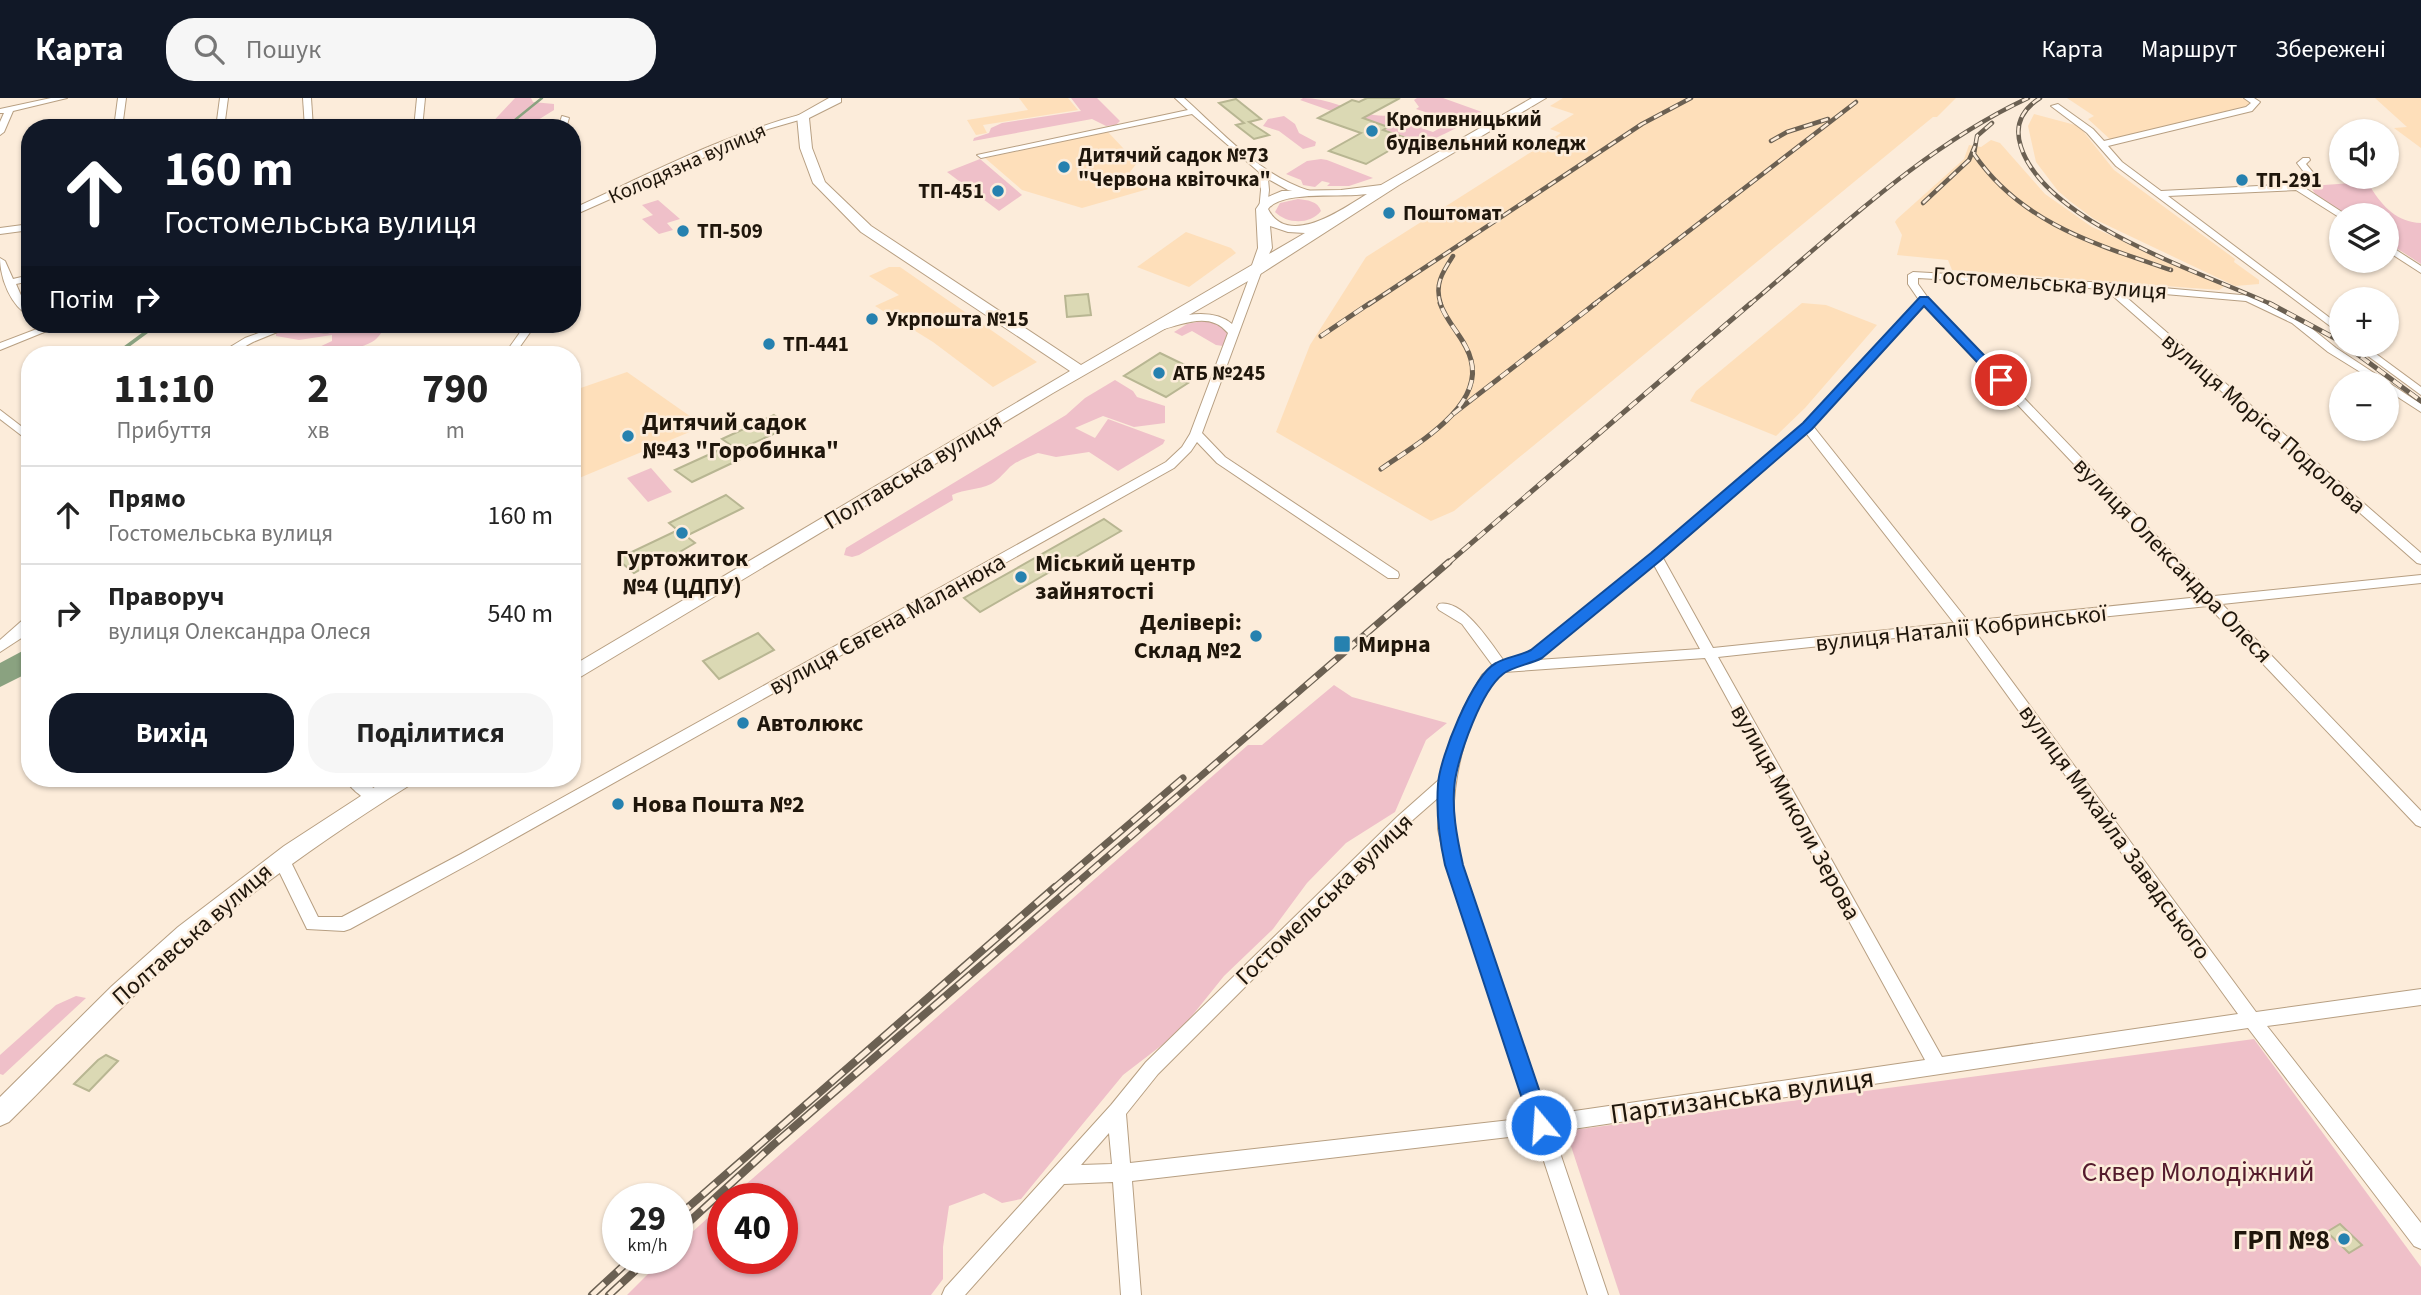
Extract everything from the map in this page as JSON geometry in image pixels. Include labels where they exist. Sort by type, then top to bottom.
[{"type":"main road","points":[[835,98],[835,102],[803,116],[806,148],[819,183],[866,229],[1080,371]]},
{"type":"main road","points":[[1257,270],[1395,182],[1540,98]]},
{"type":"main road","points":[[1257,270],[1265,248],[1262,209],[1270,199],[1279,195],[1358,192],[1395,182]]},
{"type":"main road","points":[[1262,209],[1268,220],[1287,228],[1312,228],[1330,223],[1338,213],[1335,205],[1326,198],[1307,193]]},
{"type":"main road","name":"Полтавська вулиця","points":[[581,670],[1080,371],[1257,270]]},
{"type":"main road","name":"Полтавська вулиця","points":[[0,1114],[129,985],[183,937],[281,859],[390,787]]},
{"type":"street","points":[[0,132],[5,110],[63,98]]},
{"type":"street","points":[[119,119],[122,98]]},
{"type":"street","points":[[221,119],[224,98]]},
{"type":"street","points":[[307,98],[308,119]]},
{"type":"street","points":[[419,119],[421,98]]},
{"type":"street","points":[[1179,98],[1263,171],[1291,189],[1307,193]]},
{"type":"street","points":[[2104,144],[2249,109],[2256,103],[2248,98]]},
{"type":"street","points":[[2054,106],[2073,117],[2104,144],[2119,164],[2329,322]]},
{"type":"street","points":[[981,155],[1195,111]]},
{"type":"street","name":"Колодязна вулиця","points":[[581,209],[765,127],[803,116]]},
{"type":"street","points":[[2160,194],[2298,187],[2316,181],[2301,163],[2306,160]]},
{"type":"street","points":[[1262,209],[1265,190],[1263,171]]},
{"type":"street","points":[[2298,187],[2329,207]]},
{"type":"street","points":[[0,231],[21,228]]},
{"type":"street","points":[[2399,255],[2421,270]]},
{"type":"street","points":[[0,261],[21,303]]},
{"type":"street","name":"вулиця Євгена Маланюка","points":[[281,859],[313,924],[344,924],[1170,465],[1187,449],[1196,434],[1257,270]]},
{"type":"street","name":"Гостомельська вулиця","points":[[1501,667],[1537,654],[1656,557],[1807,426],[1924,300],[1913,284],[1913,275],[2108,286],[2248,298],[2296,321],[2332,350],[2365,371]]},
{"type":"street","points":[[12,282],[21,280]]},
{"type":"street","name":"вулиця Моріса Подолова","points":[[2108,286],[2421,560]]},
{"type":"street","name":"вулиця Олександра Олеся","points":[[1924,300],[2421,821]]},
{"type":"street","points":[[1159,327],[1205,317],[1225,322],[1233,331]]},
{"type":"street","points":[[0,346],[35,333]]},
{"type":"street","points":[[238,346],[266,333]]},
{"type":"street","points":[[2374,357],[2421,392]]},
{"type":"street","name":"Гостомельська вулиця","points":[[2399,393],[2421,409]]},
{"type":"street","points":[[0,413],[21,431]]},
{"type":"street","name":"вулиця Михайла Завадського","points":[[1807,426],[1965,627],[2253,1021],[2421,1239]]},
{"type":"street","points":[[1196,434],[1222,460],[1393,575]]},
{"type":"street","name":"вулиця Миколи Зерова","points":[[1656,557],[1938,1066]]},
{"type":"street","name":"вулиця Наталії Кобринської","points":[[1501,667],[1707,653],[2421,579]]},
{"type":"street","points":[[1444,607],[1467,621],[1501,667],[1487,679],[1470,709],[1447,781],[1446,829],[1454,865],[1598,1295]]},
{"type":"street","points":[[0,647],[21,631]]},
{"type":"street","name":"Гостомельська вулиця","points":[[952,1295],[1117,1111],[1152,1068],[1402,821],[1447,781]]},
{"type":"street","points":[[362,787],[374,797]]},
{"type":"street","name":"Партизанська вулиця","points":[[1060,1175],[1120,1173],[1541,1125],[2421,997]]},
{"type":"street","points":[[1117,1111],[1131,1295]]},
{"type":"shaded area","points":[[1019,98],[1068,98],[1078,110],[983,125],[987,133],[976,135],[967,120],[1028,110]]},
{"type":"shaded area","points":[[1563,98],[1956,98],[1937,117],[1933,117],[1454,511],[1431,521],[1276,432],[1310,345],[1366,257],[1561,133],[1550,129],[1574,114],[1550,106]]},
{"type":"shaded area","points":[[2067,98],[2242,98],[2251,103],[2244,108],[2111,140],[2088,119],[2094,116]]},
{"type":"shaded area","points":[[2375,98],[2421,98],[2421,148],[2399,132],[2399,128],[2407,127]]},
{"type":"shaded area","points":[[2034,114],[2079,126],[2114,170],[2235,259],[2234,262],[2259,280],[2259,284],[2235,286],[2094,219],[2071,202],[2058,191],[2036,162],[2028,126]]},
{"type":"shaded area","name":"Дитячий садок №73 \"Червона квіточка\"","points":[[1108,132],[1137,163],[1130,172],[1148,189],[1082,208],[1022,190],[985,158]]},
{"type":"shaded area","points":[[1991,140],[2000,143],[2045,194],[2092,227],[2225,286],[2219,290],[1952,270],[1948,260],[1897,255],[1902,235],[1895,222],[1897,219],[1964,159],[1969,145],[1981,147]]},
{"type":"shaded area","points":[[1186,232],[1231,248],[1236,253],[1189,287],[1137,267]]},
{"type":"shaded area","points":[[889,267],[900,267],[1037,362],[993,387],[933,342],[875,306],[899,295],[869,276]]},
{"type":"shaded area","points":[[1802,303],[1826,305],[1877,325],[1805,408],[1776,436],[1690,401],[1696,391]]},
{"type":"shaded area","name":"Дитячий садок №43 \"Горобинка\"","points":[[627,372],[704,426],[581,477],[581,388]]},
{"type":"shaded area","points":[[21,652],[21,676],[0,687],[0,663]]},
{"type":"green space","points":[[515,98],[531,98],[533,102],[554,104],[554,110],[540,119],[495,119]]},
{"type":"green space","points":[[1071,98],[1097,98],[1120,121],[1116,125],[1106,126],[1092,119],[973,141],[1002,123],[1081,111]]},
{"type":"green space","points":[[1443,98],[1482,112],[1462,124],[1416,109],[1419,107],[1414,100]]},
{"type":"green space","points":[[1300,100],[1321,100],[1374,115],[1405,114],[1426,118],[1427,124],[1421,128],[1433,132],[1440,128],[1429,124],[1428,118],[1456,128],[1419,144],[1404,147],[1399,146],[1410,139],[1384,129],[1387,126],[1375,122],[1362,130],[1360,121]]},
{"type":"green space","points":[[1284,116],[1295,124],[1299,133],[1316,142],[1315,146],[1303,149],[1279,131],[1263,126],[1268,119]]},
{"type":"green space","points":[[980,159],[1022,195],[999,211],[947,172]]},
{"type":"green space","points":[[1321,159],[1373,178],[1349,186],[1327,186],[1330,183],[1322,181],[1315,187],[1303,185],[1301,180],[1286,174],[1307,161]]},
{"type":"green space","points":[[2329,185],[2329,189],[2372,189],[2383,203],[2329,204],[2316,195],[2310,186]]},
{"type":"green space","points":[[1298,199],[1315,203],[1321,211],[1305,221],[1292,221],[1275,212],[1280,203]]},
{"type":"green space","points":[[658,200],[680,219],[667,223],[673,230],[659,234],[642,219],[653,215],[642,205]]},
{"type":"green space","points":[[2399,217],[2421,223],[2421,264],[2399,250]]},
{"type":"green space","points":[[1215,321],[1228,331],[1223,346],[1216,345],[1192,331],[1182,336],[1174,332],[1187,324]]},
{"type":"green space","points":[[276,333],[381,333],[375,340],[363,346],[321,346],[332,341],[332,335],[299,340],[276,336]]},
{"type":"green space","points":[[1115,380],[1133,391],[1137,397],[1165,406],[1165,423],[1134,427],[1103,416],[1075,428],[1095,438],[1108,419],[1165,440],[1163,444],[1118,471],[1089,452],[1056,457],[1038,453],[1014,464],[991,484],[952,495],[953,500],[859,555],[844,555],[846,548],[1066,415],[1085,398]]},
{"type":"green space","points":[[651,468],[672,492],[648,502],[627,478]]},
{"type":"green space","points":[[1334,685],[1352,697],[1447,723],[1426,740],[1395,812],[1346,843],[1307,883],[1273,929],[1224,976],[1179,1032],[1123,1075],[1021,1199],[1002,1203],[984,1193],[949,1206],[943,1247],[943,1279],[931,1295],[627,1295],[648,1274],[693,1274],[693,1231],[707,1219],[707,1274],[798,1274],[798,1183],[747,1183],[1248,745],[1262,745]]},
{"type":"green space","points":[[76,996],[86,998],[3,1075],[0,1074],[0,1055],[56,1005]]},
{"type":"green space","name":"Сквер Молодіжний","points":[[2254,1039],[2421,1267],[2421,1295],[1620,1295],[1566,1131]]},
{"type":"building","points":[[1367,98],[1400,98],[1363,118],[1388,127],[1383,130],[1409,139],[1366,164],[1329,151],[1361,133],[1318,118],[1352,100],[1359,102]]},
{"type":"building","points":[[1236,99],[1261,119],[1249,122],[1269,135],[1254,139],[1236,125],[1244,123],[1219,103]]},
{"type":"building","points":[[1088,294],[1091,315],[1067,317],[1065,296]]},
{"type":"building","name":"АТБ №245","points":[[1160,353],[1195,370],[1180,380],[1188,383],[1166,397],[1124,376]]},
{"type":"building","points":[[774,415],[791,426],[738,450],[722,439]]},
{"type":"building","points":[[730,445],[747,456],[692,482],[675,470]]},
{"type":"building","name":"Гуртожиток №4 (ЦДПУ)","points":[[726,495],[743,508],[686,536],[695,543],[634,573],[617,559],[678,530],[669,523]]},
{"type":"building","name":"Міський центр зайнятості","points":[[1104,519],[1121,531],[980,612],[964,598]]},
{"type":"building","points":[[758,633],[774,650],[719,679],[703,661]]},
{"type":"building","points":[[106,1055],[118,1061],[89,1091],[74,1084],[98,1060]]},
{"type":"building","name":"ГРП №8","points":[[2340,1224],[2362,1245],[2349,1253],[2327,1232]]},
{"type":"waterway","points":[[516,119],[542,98]]},
{"type":"waterway","points":[[127,346],[145,333]]},
{"type":"railway","points":[[1368,305],[1642,124],[1691,98]]},
{"type":"railway","points":[[1749,305],[1848,220],[1917,166],[1989,118],[2028,98]]},
{"type":"railway","points":[[2040,98],[2024,113],[2019,125],[2019,139],[2036,175],[2061,200],[2130,243],[2272,304]]},
{"type":"railway","points":[[1593,305],[1856,102]]},
{"type":"railway","points":[[1771,141],[1787,132],[1828,119]]},
{"type":"railway","points":[[1992,123],[1977,136],[1974,154],[2014,198],[2037,214],[2088,240],[2171,270]]},
{"type":"railway","points":[[1923,203],[1969,160],[1975,146]]},
{"type":"railway","points":[[1441,305],[1439,285],[1453,256]]},
{"type":"railway","points":[[1321,336],[1370,303]]},
{"type":"railway","points":[[1440,303],[1471,360],[1472,378],[1467,394],[1453,414]]},
{"type":"railway","points":[[1453,414],[1596,303]]},
{"type":"railway","points":[[1447,564],[1751,303]]},
{"type":"railway","points":[[2272,304],[2329,335]]},
{"type":"railway","points":[[2361,357],[2421,401]]},
{"type":"railway","points":[[1381,469],[1427,437],[1453,414]]},
{"type":"railway","points":[[1070,889],[1449,562]]},
{"type":"railway","points":[[1053,889],[1183,778]]},
{"type":"railway","points":[[693,1203],[1055,887]]},
{"type":"railway","points":[[693,1218],[773,1145],[1072,887]]},
{"type":"railway","points":[[592,1295],[615,1274]]},
{"type":"railway","points":[[609,1295],[632,1274]]},
{"type":"place","name":"Кропивницький будівельний коледж","points":[[1372,131]]},
{"type":"place","name":"Дитячий садок №73 \"Червона квіточка\"","points":[[1064,167]]},
{"type":"place","name":"ТП-291","points":[[2242,180]]},
{"type":"place","name":"ТП-451","points":[[998,191]]},
{"type":"place","name":"Поштомат","points":[[1389,213]]},
{"type":"place","name":"ТП-509","points":[[683,231]]},
{"type":"place","name":"Укрпошта №15","points":[[872,319]]},
{"type":"place","name":"ТП-441","points":[[769,344]]},
{"type":"place","name":"АТБ №245","points":[[1159,373]]},
{"type":"place","name":"Дитячий садок №43 \"Горобинка\"","points":[[628,436]]},
{"type":"place","name":"Гуртожиток №4 (ЦДПУ)","points":[[682,533]]},
{"type":"place","name":"Міський центр зайнятості","points":[[1021,577]]},
{"type":"place","name":"Делівері: Склад №2","points":[[1256,636]]},
{"type":"place","name":"Мирна","points":[[1342,644]]},
{"type":"place","name":"Автолюкс","points":[[743,723]]},
{"type":"place","name":"Нова Пошта №2","points":[[618,804]]},
{"type":"place","name":"ГРП №8","points":[[2344,1239]]},
{"type":"route","points":[[1541,1125],[1454,865],[1446,829],[1447,781],[1470,709],[1487,679],[1501,667],[1537,654],[1656,557],[1807,426],[1924,300],[2001,380]]}]
